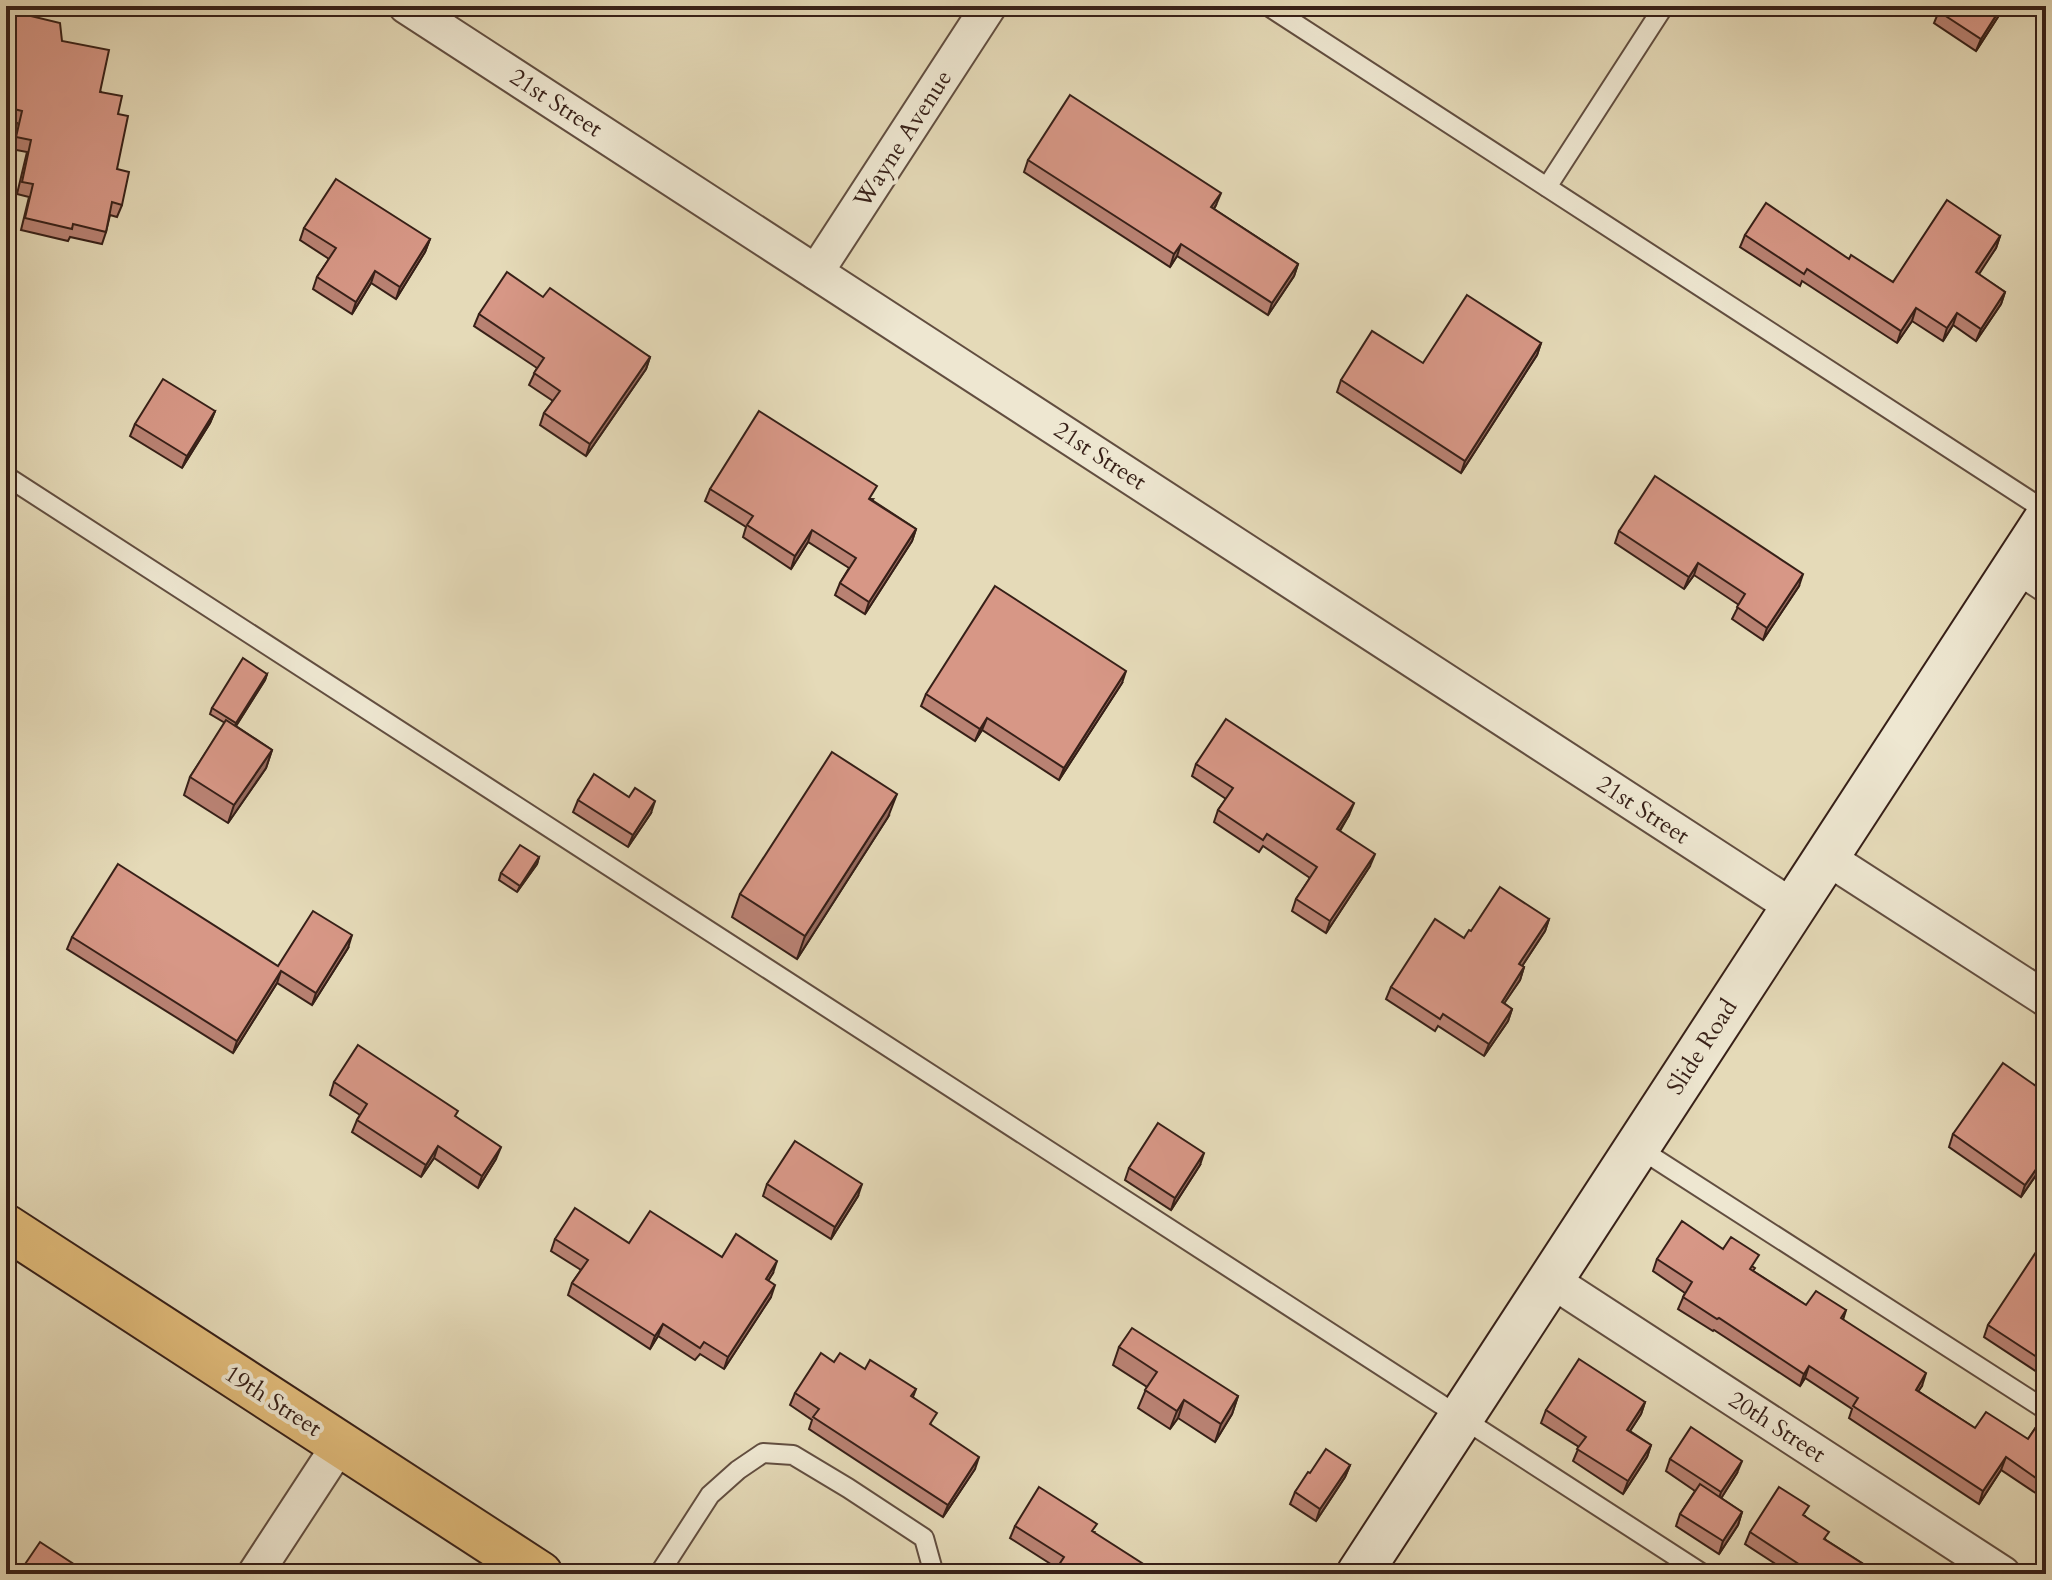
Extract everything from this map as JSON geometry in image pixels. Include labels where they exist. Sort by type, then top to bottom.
[{"type":"main road","name":"Slide Road","points":[[1359,1574],[1826,857],[2029,583],[2046,520]]},
{"type":"main road","name":"19th Street","points":[[6,1227],[540,1574]]},
{"type":"street","name":"21st Street","points":[[406,6],[1793,907]]},
{"type":"street","name":"Wayne Avenue","points":[[816,272],[989,6]]},
{"type":"street","points":[[1826,857],[2046,999]]},
{"type":"street","name":"20th Street","points":[[1551,1280],[2003,1574]]},
{"type":"street","points":[[255,1574],[340,1444]]},
{"type":"lane","points":[[1268,6],[2046,511]]},
{"type":"lane","points":[[1547,187],[1664,6]]},
{"type":"lane","points":[[6,476],[1703,1574]]},
{"type":"lane","points":[[1637,1147],[2046,1410]]},
{"type":"lane","points":[[659,1574],[710,1495],[763,1453],[793,1455],[924,1538],[934,1574]]},
{"type":"building","points":[[1941,6],[2002,6],[1981,39],[1938,11]]},
{"type":"building","points":[[6,10],[60,23],[62,41],[109,50],[100,92],[122,96],[118,114],[128,116],[117,169],[129,172],[122,205],[112,202],[106,232],[73,224],[72,229],[25,218],[33,184],[22,182],[31,140],[16,137],[22,111],[6,107]]},
{"type":"building","points":[[1070,95],[1221,193],[1211,207],[1298,264],[1272,303],[1181,244],[1174,254],[1028,160]]},
{"type":"building","points":[[336,179],[430,239],[400,287],[375,271],[356,302],[317,277],[336,248],[304,228]]},
{"type":"building","points":[[1947,200],[2000,236],[1976,272],[2005,292],[1981,329],[1957,313],[1947,328],[1916,308],[1901,331],[1807,269],[1804,274],[1745,235],[1766,203],[1849,259],[1851,255],[1893,282]]},
{"type":"building","points":[[507,272],[543,297],[550,288],[650,357],[590,444],[544,413],[560,391],[534,373],[544,358],[479,314]]},
{"type":"building","points":[[1467,295],[1541,343],[1465,461],[1341,380],[1372,331],[1423,363]]},
{"type":"building","points":[[163,379],[215,411],[187,456],[135,424]]},
{"type":"building","points":[[759,411],[877,486],[869,499],[916,529],[869,602],[840,583],[856,558],[812,530],[795,556],[747,525],[753,516],[710,489]]},
{"type":"building","points":[[1655,476],[1803,574],[1767,628],[1737,607],[1745,594],[1698,563],[1689,577],[1619,531]]},
{"type":"building","points":[[995,586],[1126,671],[1064,768],[987,718],[980,729],[926,694]]},
{"type":"building","points":[[243,658],[267,674],[236,723],[212,708]]},
{"type":"building","points":[[1226,719],[1354,803],[1337,829],[1375,854],[1330,921],[1296,899],[1317,867],[1267,834],[1263,840],[1218,810],[1233,788],[1196,764]]},
{"type":"building","points":[[226,720],[272,750],[234,805],[190,777]]},
{"type":"building","points":[[832,752],[897,794],[805,936],[740,894]]},
{"type":"building","points":[[594,774],[629,797],[635,788],[655,801],[633,835],[578,800]]},
{"type":"building","points":[[520,845],[539,857],[520,886],[501,873]]},
{"type":"building","points":[[118,864],[278,966],[313,911],[352,935],[316,993],[281,971],[237,1041],[72,937]]},
{"type":"building","points":[[1500,887],[1549,919],[1519,964],[1524,967],[1502,1002],[1512,1009],[1489,1044],[1443,1014],[1440,1019],[1391,987],[1435,919],[1464,938]]},
{"type":"building","points":[[358,1045],[458,1111],[455,1116],[501,1147],[482,1176],[438,1146],[426,1165],[357,1120],[367,1104],[334,1082]]},
{"type":"building","points":[[2003,1063],[2036,1086],[2046,1071],[2046,1144],[2042,1150],[2046,1155],[2025,1185],[1953,1134]]},
{"type":"building","points":[[1158,1123],[1204,1153],[1175,1198],[1129,1168]]},
{"type":"building","points":[[795,1141],[862,1184],[835,1227],[767,1184]]},
{"type":"building","points":[[575,1208],[629,1243],[650,1211],[722,1257],[736,1234],[777,1261],[766,1279],[775,1285],[728,1357],[704,1342],[700,1348],[663,1324],[655,1336],[572,1283],[588,1260],[555,1239]]},
{"type":"building","points":[[1682,1221],[1723,1249],[1731,1237],[1759,1255],[1750,1269],[1806,1305],[1816,1291],[1846,1310],[1841,1318],[1926,1373],[1916,1390],[1975,1428],[1986,1412],[2028,1439],[2046,1412],[2046,1485],[2006,1457],[1983,1491],[1853,1406],[1858,1398],[1809,1366],[1804,1374],[1683,1297],[1692,1282],[1657,1259]]},
{"type":"building","points":[[2042,1243],[2046,1245],[2046,1363],[1988,1325]]},
{"type":"building","points":[[1132,1328],[1238,1396],[1221,1424],[1184,1400],[1177,1411],[1145,1390],[1157,1372],[1119,1347]]},
{"type":"building","points":[[821,1353],[834,1362],[840,1353],[865,1369],[870,1360],[916,1389],[911,1396],[937,1413],[930,1424],[979,1457],[948,1505],[813,1417],[819,1409],[795,1393]]},
{"type":"building","points":[[1579,1359],[1645,1402],[1627,1430],[1651,1445],[1628,1481],[1577,1449],[1586,1437],[1546,1410]]},
{"type":"building","points":[[1691,1427],[1742,1461],[1721,1492],[1670,1459]]},
{"type":"building","points":[[1326,1449],[1350,1465],[1320,1509],[1295,1492]]},
{"type":"building","points":[[1700,1484],[1742,1512],[1723,1541],[1680,1514]]},
{"type":"building","points":[[1039,1487],[1097,1524],[1092,1531],[1159,1574],[1053,1574],[1064,1557],[1015,1526]]},
{"type":"building","points":[[1779,1487],[1809,1506],[1803,1515],[1829,1532],[1824,1539],[1879,1574],[1814,1574],[1750,1532]]},
{"type":"building","points":[[40,1542],[89,1574],[19,1573]]}]
